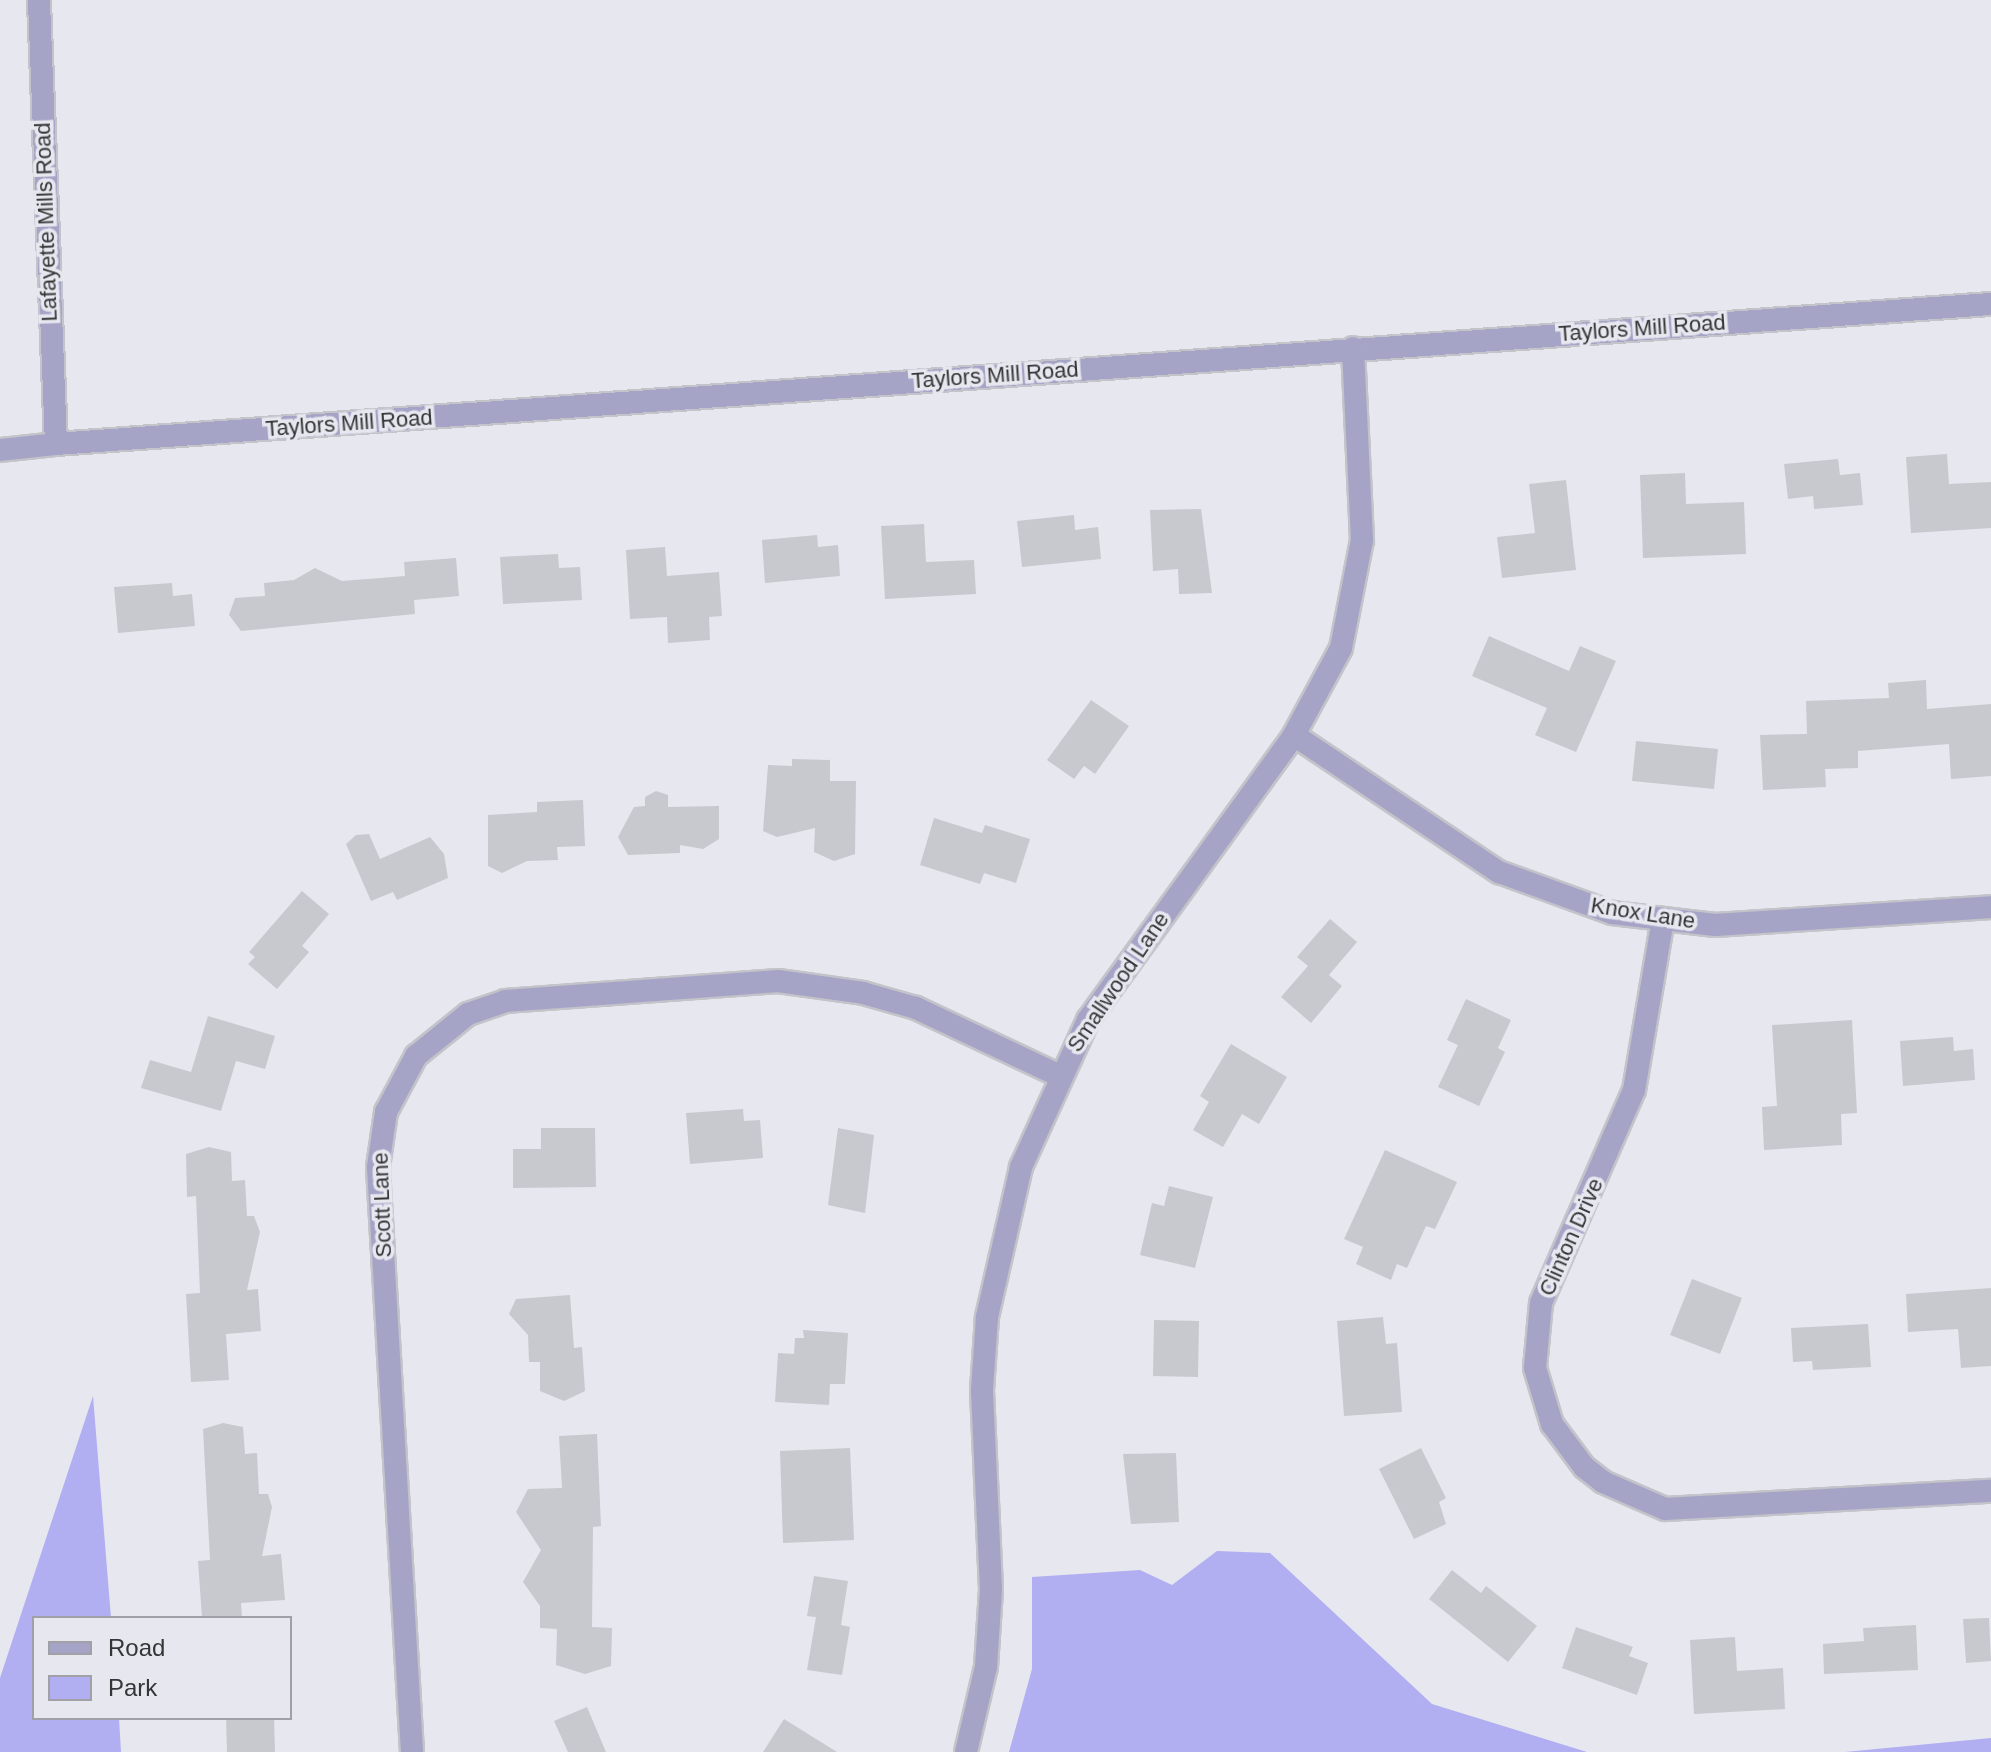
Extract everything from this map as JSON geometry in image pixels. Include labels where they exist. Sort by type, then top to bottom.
[{"type":"street","name":"Lafayette Mills Road","points":[[39,0],[56,444]]},
{"type":"street","name":"Taylors Mill Road","points":[[0,450],[1353,348],[1991,304]]},
{"type":"street","name":"Smallwood Lane","points":[[966,1752],[986,1667],[991,1589],[982,1390],[987,1317],[1021,1167],[1058,1075],[1119,973],[1294,735],[1341,648],[1360,573],[1362,510],[1353,348]]},
{"type":"street","name":"Knox Lane","points":[[1294,735],[1499,872],[1612,913],[1749,924],[1991,907]]},
{"type":"street","name":"Clinton Drive","points":[[1663,919],[1634,1090],[1541,1303],[1535,1368],[1552,1424],[1584,1467],[1603,1482],[1665,1509],[1991,1491]]},
{"type":"street","name":"Scott Lane","points":[[412,1752],[378,1167],[386,1112],[416,1056],[468,1014],[505,1001],[778,981],[863,993],[916,1008],[1058,1075]]},
{"type":"green space","points":[[93,1396],[111,1616],[32,1616],[32,1720],[119,1720],[121,1752],[0,1752],[0,1678]]},
{"type":"green space","points":[[1217,1551],[1270,1553],[1432,1704],[1587,1752],[1009,1752],[1032,1669],[1032,1577],[1140,1570],[1172,1585]]},
{"type":"green space","points":[[1991,1738],[1991,1752],[1845,1752]]},
{"type":"building","points":[[1947,454],[1949,484],[1991,482],[1991,528],[1911,533],[1906,457]]},
{"type":"building","points":[[1838,459],[1840,475],[1860,473],[1863,505],[1814,509],[1813,496],[1788,499],[1784,464]]},
{"type":"building","points":[[1685,473],[1686,504],[1744,502],[1746,554],[1643,558],[1640,475]]},
{"type":"building","points":[[1566,480],[1576,570],[1502,578],[1497,537],[1535,533],[1529,484]]},
{"type":"building","points":[[1201,509],[1212,593],[1179,594],[1178,569],[1153,571],[1150,510]]},
{"type":"building","points":[[1074,515],[1075,530],[1098,527],[1101,559],[1022,567],[1017,521]]},
{"type":"building","points":[[924,524],[926,562],[974,560],[976,594],[885,599],[881,526]]},
{"type":"building","points":[[817,535],[818,547],[838,545],[840,576],[765,583],[762,540]]},
{"type":"building","points":[[665,547],[667,576],[719,572],[722,616],[709,617],[710,640],[668,643],[667,617],[630,619],[626,550]]},
{"type":"building","points":[[558,554],[559,568],[580,567],[582,600],[503,604],[500,557]]},
{"type":"building","points":[[456,558],[459,596],[414,600],[415,614],[241,631],[229,615],[235,598],[265,596],[264,583],[294,580],[315,568],[342,581],[405,576],[404,562]]},
{"type":"building","points":[[172,583],[173,596],[192,594],[195,626],[118,633],[114,587]]},
{"type":"building","points":[[1489,636],[1569,671],[1580,646],[1616,661],[1576,752],[1535,735],[1547,708],[1472,676]]},
{"type":"building","points":[[1926,680],[1927,709],[1991,704],[1991,776],[1951,779],[1949,744],[1858,751],[1858,768],[1825,769],[1826,787],[1763,790],[1760,735],[1807,734],[1806,701],[1889,698],[1888,683]]},
{"type":"building","points":[[1091,700],[1129,726],[1095,774],[1084,766],[1074,779],[1047,760]]},
{"type":"building","points":[[1636,741],[1718,749],[1714,789],[1632,781]]},
{"type":"building","points":[[792,759],[830,760],[830,781],[856,781],[855,854],[834,861],[814,852],[815,828],[777,837],[763,831],[768,765],[792,766]]},
{"type":"building","points":[[656,791],[668,795],[668,807],[719,806],[719,839],[703,849],[680,845],[680,853],[628,855],[618,837],[634,807],[645,806],[645,797]]},
{"type":"building","points":[[583,800],[585,846],[557,847],[558,860],[527,861],[502,873],[488,866],[488,815],[537,812],[537,802]]},
{"type":"building","points":[[934,818],[982,833],[985,825],[1030,839],[1016,883],[984,873],[980,884],[920,865]]},
{"type":"building","points":[[369,834],[380,859],[430,837],[444,854],[448,878],[397,900],[393,892],[371,901],[346,844],[356,835]]},
{"type":"building","points":[[302,891],[329,914],[302,946],[309,952],[277,989],[248,964],[255,957],[249,952]]},
{"type":"building","points":[[1330,919],[1357,942],[1329,975],[1342,986],[1311,1023],[1281,997],[1308,966],[1297,957]]},
{"type":"building","points":[[1466,999],[1511,1020],[1498,1048],[1505,1052],[1479,1106],[1438,1087],[1458,1045],[1447,1040]]},
{"type":"building","points":[[208,1016],[275,1036],[265,1069],[236,1061],[221,1111],[141,1088],[150,1060],[191,1072]]},
{"type":"building","points":[[1852,1020],[1857,1113],[1841,1114],[1842,1145],[1764,1150],[1762,1107],[1777,1106],[1772,1025]]},
{"type":"building","points":[[1953,1037],[1954,1051],[1973,1049],[1975,1080],[1903,1086],[1900,1041]]},
{"type":"building","points":[[1231,1044],[1287,1077],[1259,1124],[1242,1114],[1223,1147],[1193,1130],[1209,1102],[1200,1096]]},
{"type":"building","points":[[743,1109],[744,1121],[760,1120],[763,1158],[690,1164],[686,1113]]},
{"type":"building","points":[[541,1128],[595,1128],[596,1187],[513,1188],[513,1149],[541,1149]]},
{"type":"building","points":[[838,1128],[874,1135],[865,1213],[828,1205]]},
{"type":"building","points":[[209,1147],[231,1152],[232,1181],[245,1180],[247,1216],[254,1216],[260,1232],[247,1290],[258,1289],[261,1331],[226,1334],[229,1380],[191,1382],[186,1294],[200,1293],[196,1196],[187,1197],[186,1154]]},
{"type":"building","points":[[1385,1150],[1457,1182],[1435,1229],[1426,1226],[1407,1268],[1397,1264],[1391,1280],[1356,1264],[1363,1247],[1344,1239]]},
{"type":"building","points":[[1169,1186],[1213,1197],[1195,1268],[1140,1255],[1152,1203],[1164,1206]]},
{"type":"building","points":[[1692,1279],[1742,1298],[1720,1354],[1670,1335]]},
{"type":"building","points":[[1991,1288],[1991,1366],[1961,1368],[1958,1329],[1908,1332],[1906,1294]]},
{"type":"building","points":[[570,1295],[574,1348],[582,1347],[585,1391],[564,1401],[540,1391],[540,1362],[529,1362],[528,1335],[509,1314],[516,1299]]},
{"type":"building","points":[[1383,1317],[1386,1344],[1397,1343],[1402,1412],[1344,1416],[1337,1321]]},
{"type":"building","points":[[1154,1320],[1199,1321],[1198,1377],[1153,1376]]},
{"type":"building","points":[[1868,1324],[1871,1367],[1813,1370],[1812,1361],[1793,1362],[1791,1328]]},
{"type":"building","points":[[803,1330],[848,1333],[845,1384],[830,1384],[829,1405],[775,1402],[778,1353],[794,1354],[795,1338],[804,1338]]},
{"type":"building","points":[[223,1423],[243,1427],[245,1454],[257,1453],[259,1494],[268,1494],[272,1507],[262,1556],[281,1554],[285,1600],[241,1603],[242,1616],[202,1616],[198,1561],[210,1560],[203,1429]]},
{"type":"building","points":[[597,1434],[601,1526],[593,1527],[592,1627],[612,1628],[611,1666],[585,1674],[556,1665],[557,1629],[540,1628],[540,1606],[523,1582],[541,1550],[516,1512],[528,1489],[562,1488],[559,1436]]},
{"type":"building","points":[[850,1448],[854,1540],[783,1543],[780,1451]]},
{"type":"building","points":[[1421,1448],[1446,1498],[1439,1502],[1446,1524],[1414,1539],[1379,1469]]},
{"type":"building","points":[[1176,1453],[1179,1522],[1131,1524],[1123,1454]]},
{"type":"building","points":[[1452,1570],[1481,1593],[1486,1586],[1537,1626],[1508,1662],[1429,1599]]},
{"type":"building","points":[[814,1576],[848,1581],[841,1625],[850,1627],[842,1675],[807,1670],[816,1617],[807,1616]]},
{"type":"building","points":[[1989,1618],[1991,1661],[1966,1663],[1963,1619]]},
{"type":"building","points":[[1916,1625],[1918,1670],[1824,1674],[1823,1644],[1864,1641],[1863,1628]]},
{"type":"building","points":[[1576,1627],[1633,1647],[1629,1656],[1648,1663],[1637,1695],[1562,1668]]},
{"type":"building","points":[[1735,1637],[1737,1671],[1783,1668],[1785,1709],[1694,1714],[1690,1640]]},
{"type":"building","points":[[587,1707],[606,1752],[568,1752],[554,1721]]},
{"type":"building","points":[[784,1719],[837,1752],[763,1752]]},
{"type":"building","points":[[226,1720],[274,1720],[275,1752],[227,1752]]}]
